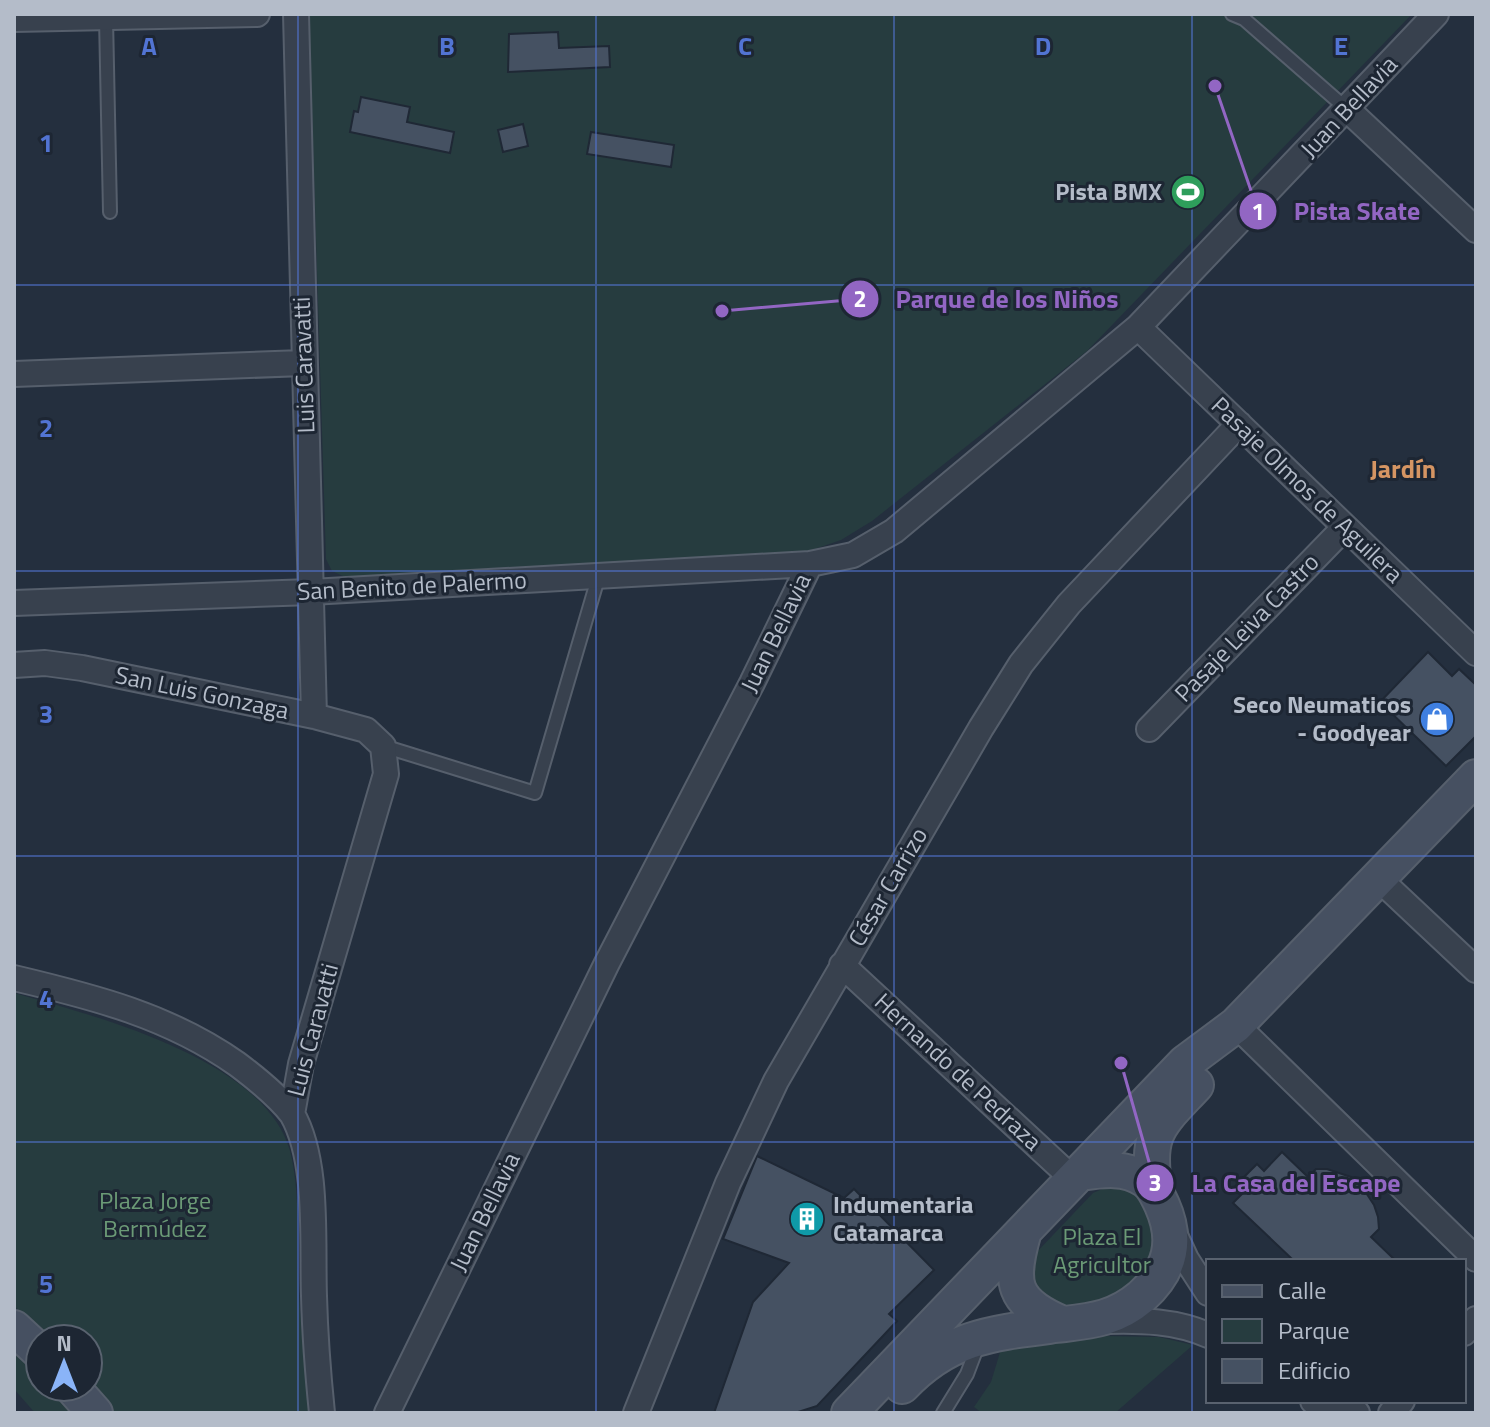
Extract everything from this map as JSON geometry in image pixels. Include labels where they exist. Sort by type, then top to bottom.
[{"type":"main road","points":[[849,1413],[1185,1063],[1236,1025],[1476,777]]},
{"type":"main road","points":[[877,1413],[920,1367],[949,1348],[982,1337],[1100,1321],[1140,1298],[1156,1282],[1167,1265],[1171,1244],[1170,1225],[1155,1190],[1150,1161],[1152,1142],[1159,1125],[1203,1078],[1236,1025]]},
{"type":"main road","points":[[1077,1176],[1111,1170],[1124,1172],[1145,1180],[1155,1190]]},
{"type":"main road","points":[[1024,1231],[1015,1267],[1020,1294],[1029,1306],[1063,1324]]},
{"type":"street","points":[[14,19],[257,14]]},
{"type":"street","name":"Luis Caravatti","points":[[296,14],[314,716]]},
{"type":"street","name":"Juan Bellavia","points":[[387,1413],[607,963],[810,564],[853,555],[894,531],[1138,327],[1348,110],[1436,14]]},
{"type":"street","points":[[1348,110],[1476,230]]},
{"type":"street","name":"Pasaje Olmos de Aguilera","points":[[1138,327],[1476,653]]},
{"type":"street","points":[[14,374],[303,363]]},
{"type":"street","name":"César Carrizo","points":[[636,1413],[728,1183],[776,1081],[1021,664],[1069,604],[1239,424]]},
{"type":"street","name":"Pasaje Leiva Castro","points":[[1149,729],[1345,527]]},
{"type":"street","name":"San Benito de Palermo","points":[[14,603],[311,592],[810,564]]},
{"type":"street","name":"San Luis Gonzaga","points":[[14,665],[45,663],[82,668],[314,716],[366,730],[383,746]]},
{"type":"street","name":"Luis Caravatti","points":[[322,1413],[315,1345],[310,1168],[302,1133],[292,1114],[301,1064],[386,774],[383,746]]},
{"type":"street","points":[[1378,878],[1476,970]]},
{"type":"street","name":"Hernando de Pedraza","points":[[842,965],[1077,1176]]},
{"type":"street","points":[[14,978],[101,998],[171,1025],[207,1043],[250,1074],[292,1114]]},
{"type":"street","points":[[1236,1025],[1476,1259]]},
{"type":"street","points":[[1170,1225],[1186,1259],[1206,1290]]},
{"type":"street","points":[[1100,1321],[1146,1320],[1206,1334]]},
{"type":"lane","points":[[1232,14],[1244,19],[1348,110]]},
{"type":"lane","points":[[106,18],[110,212]]},
{"type":"lane","points":[[383,746],[535,793],[599,575]]},
{"type":"lane","points":[[943,1413],[967,1374],[982,1337]]},
{"type":"green space","points":[[309,14],[1412,14],[1087,351],[872,521],[841,540],[806,552],[345,577],[332,571],[326,559]]},
{"type":"green space","name":"Plaza Jorge Bermúdez","points":[[14,993],[88,1014],[173,1046],[213,1067],[248,1091],[274,1119],[290,1151],[295,1181],[300,1308],[311,1413],[112,1413],[104,1403],[104,1323],[32,1323],[14,1306]]},
{"type":"green space","name":"Plaza El Agricultor","points":[[1123,1186],[1141,1195],[1150,1218],[1150,1255],[1139,1277],[1120,1295],[1094,1306],[1047,1306],[1031,1288],[1033,1256],[1093,1193],[1107,1187]]},
{"type":"green space","points":[[1104,1336],[1159,1337],[1193,1345],[1115,1413],[982,1413],[974,1407],[991,1382],[1001,1349]]},
{"type":"green space","points":[[14,1348],[24,1357],[24,1400],[14,1389]]},
{"type":"green space","points":[[26,1403],[69,1403],[78,1413],[35,1413]]},
{"type":"building","points":[[558,32],[559,48],[609,46],[610,67],[508,72],[509,34]]},
{"type":"building","points":[[361,97],[410,107],[407,122],[454,132],[450,153],[350,132],[354,111],[358,112]]},
{"type":"building","points":[[523,124],[528,146],[503,152],[498,130]]},
{"type":"building","points":[[591,132],[674,145],[671,167],[587,154]]},
{"type":"building","name":"Seco Neumaticos - Goodyear","points":[[1428,652],[1452,676],[1459,669],[1476,685],[1476,736],[1446,766],[1380,702]]},
{"type":"building","points":[[1282,1152],[1308,1177],[1316,1169],[1327,1169],[1351,1177],[1361,1185],[1378,1217],[1379,1229],[1371,1237],[1394,1259],[1293,1259],[1233,1203],[1251,1185],[1244,1177],[1257,1164],[1264,1171]]},
{"type":"building","points":[[757,1156],[844,1198],[854,1189],[934,1270],[889,1314],[897,1321],[817,1406],[795,1413],[714,1413],[753,1302],[789,1263],[723,1239]]},
{"type":"place","name":"Pista Skate","points":[[1215,86]]},
{"type":"place","name":"Pista BMX","points":[[1188,192]]},
{"type":"place","name":"Parque de los Niños","points":[[722,311]]},
{"type":"place","name":"Seco Neumaticos - Goodyear","points":[[1437,719]]},
{"type":"place","name":"La Casa del Escape","points":[[1121,1063]]},
{"type":"place","name":"Indumentaria Catamarca","points":[[807,1219]]},
{"type":"district","name":"Jardín","points":[[1403,469]]}]
